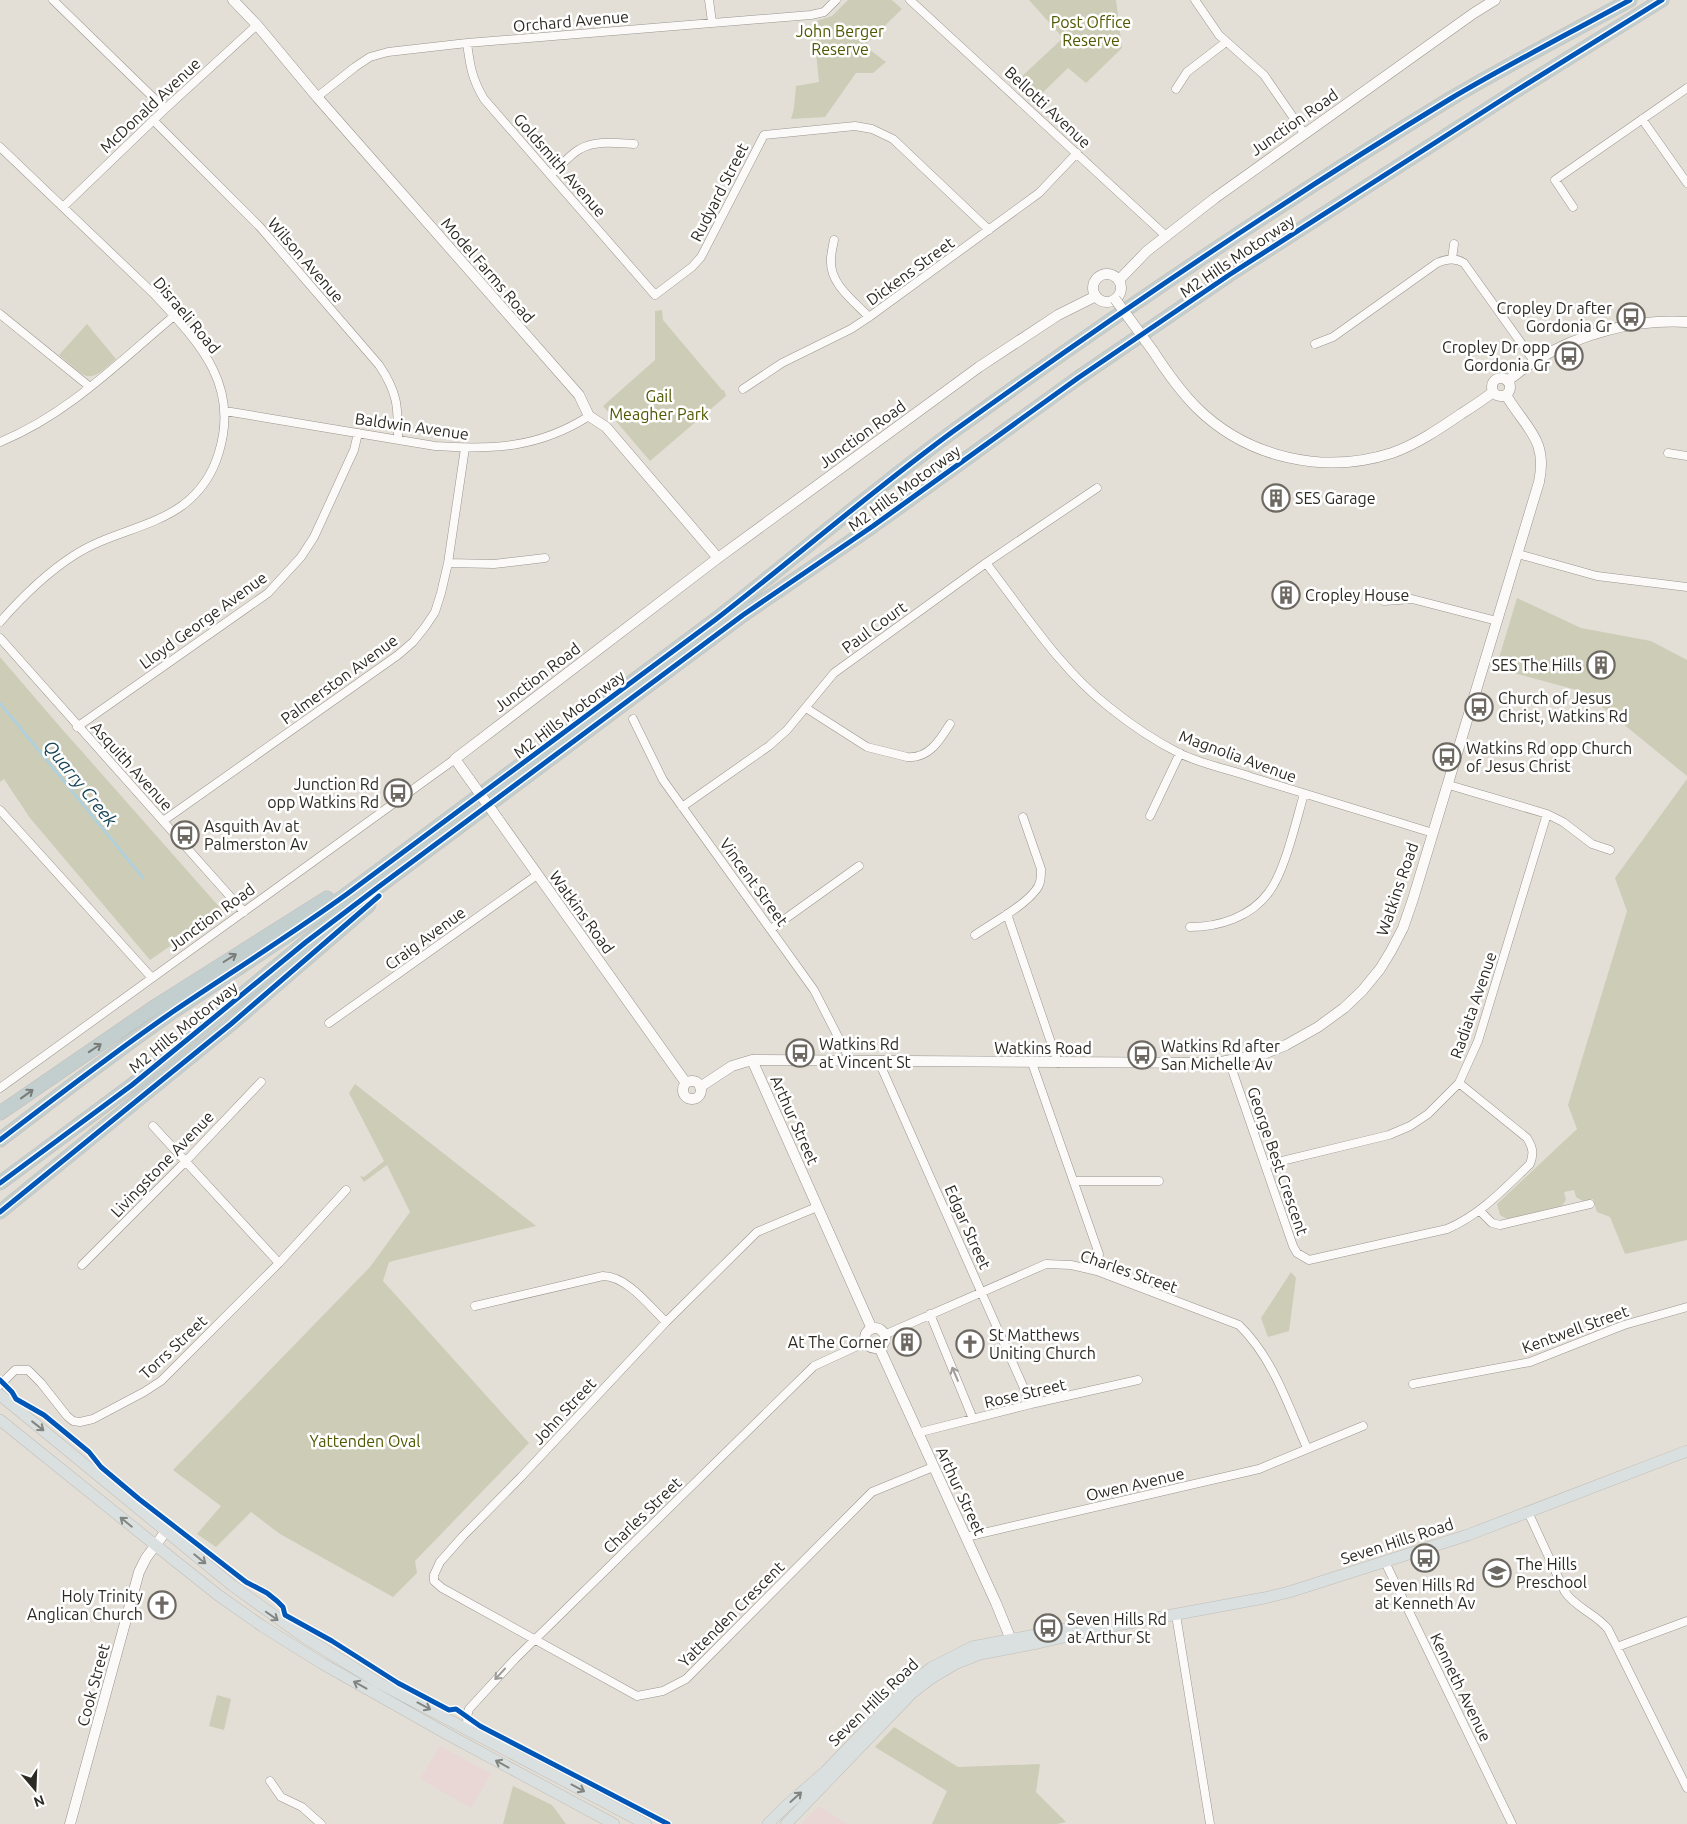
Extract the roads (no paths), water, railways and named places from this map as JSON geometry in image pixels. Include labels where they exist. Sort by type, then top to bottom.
[{"type":"highway","name":"M2 Hills Motorway","points":[[0,1140],[148,1030],[296,932],[722,614],[955,430],[1146,297],[1308,188],[1451,99],[1630,0]]},
{"type":"highway","name":"M2 Hills Motorway","points":[[0,1183],[132,1085],[306,942],[743,615],[873,526],[1078,378],[1301,228],[1662,0]]},
{"type":"highway","points":[[0,1113],[156,1006],[316,906],[457,812]]},
{"type":"highway","points":[[0,1212],[231,1024],[440,841]]},
{"type":"main road","points":[[0,1395],[251,1600],[304,1637],[379,1682],[646,1824]]},
{"type":"main road","points":[[0,1420],[218,1595],[292,1645],[447,1734],[614,1824]]},
{"type":"main road","name":"Seven Hills Road","points":[[768,1824],[825,1772],[908,1686],[931,1668],[972,1647],[1013,1644],[1264,1598],[1386,1562],[1468,1535],[1687,1451]]},
{"type":"main road","name":"Seven Hills Road","points":[[786,1824],[912,1693],[933,1677],[955,1664],[1013,1644]]},
{"type":"street","points":[[53,0],[165,109]]},
{"type":"street","name":"Model Farms Road","points":[[233,0],[257,25],[317,97],[579,395],[590,416],[606,427],[718,558]]},
{"type":"street","points":[[708,0],[712,22]]},
{"type":"street","name":"Orchard Avenue","points":[[317,97],[355,66],[370,57],[388,52],[467,43],[811,15],[824,12],[836,0]]},
{"type":"street","name":"Bellotti Avenue","points":[[910,0],[1166,236]]},
{"type":"street","points":[[1195,0],[1210,24],[1226,42],[1264,75],[1304,133]]},
{"type":"street","name":"Junction Road","points":[[1119,280],[1138,259],[1235,182],[1489,2]]},
{"type":"street","name":"McDonald Avenue","points":[[63,206],[257,25]]},
{"type":"street","points":[[1176,89],[1186,72],[1226,42]]},
{"type":"street","name":"Goldsmith Avenue","points":[[467,43],[470,70],[474,83],[484,99],[655,295]]},
{"type":"street","points":[[1573,207],[1555,180],[1687,88]]},
{"type":"street","points":[[1642,119],[1687,183]]},
{"type":"street","name":"Wilson Avenue","points":[[153,120],[260,227],[379,365],[389,380],[394,393],[398,410],[398,439]]},
{"type":"street","name":"Rudyard Street","points":[[655,295],[692,267],[701,257],[764,135],[854,126],[872,130],[892,139],[989,230]]},
{"type":"street","points":[[551,175],[578,150],[588,145],[601,143],[634,144]]},
{"type":"street","name":"Disraeli Road","points":[[0,148],[63,206],[154,294],[174,316],[209,360],[220,384],[226,410],[223,438],[216,461],[204,484],[183,505],[155,521],[108,538],[74,554],[23,596],[0,622]]},
{"type":"street","name":"Dickens Street","points":[[743,389],[782,363],[851,329],[869,317],[1039,193],[1077,153]]},
{"type":"street","points":[[834,240],[831,260],[832,272],[837,283],[869,317]]},
{"type":"street","points":[[1452,259],[1454,244]]},
{"type":"street","points":[[1315,344],[1333,337],[1437,263],[1452,259],[1460,260],[1464,263],[1534,361]]},
{"type":"street","points":[[1112,274],[1119,280],[1120,292],[1115,299],[1103,301],[1096,296],[1094,283],[1099,276],[1112,274]]},
{"type":"street","name":"Junction Road","points":[[0,1088],[456,759],[718,558],[979,366],[1058,315],[1096,296]]},
{"type":"street","points":[[1115,299],[1178,387],[1198,409],[1219,427],[1234,436],[1264,451],[1293,459],[1327,462],[1360,460],[1393,452],[1436,431],[1493,392]]},
{"type":"street","points":[[0,314],[90,387]]},
{"type":"street","points":[[0,442],[46,420],[70,404],[174,316]]},
{"type":"street","points":[[1507,381],[1534,361],[1566,345],[1606,331],[1646,323],[1687,322]]},
{"type":"street","points":[[1502,378],[1507,381],[1510,390],[1506,395],[1498,396],[1493,392],[1492,384],[1496,379],[1502,378]]},
{"type":"street","name":"Watkins Road","points":[[700,1087],[732,1066],[752,1060],[1202,1064],[1229,1061],[1266,1053],[1303,1036],[1344,1008],[1362,991],[1380,969],[1403,928],[1539,482],[1542,463],[1538,443],[1506,395]]},
{"type":"street","name":"Baldwin Avenue","points":[[226,410],[435,446],[465,448],[495,448],[548,437],[569,429],[590,416]]},
{"type":"street","name":"Lloyd George Avenue","points":[[77,727],[268,593],[284,577],[314,537],[354,450],[358,432]]},
{"type":"street","name":"Palmerston Avenue","points":[[163,821],[398,655],[413,642],[434,612],[448,563],[465,448]]},
{"type":"street","points":[[1668,453],[1687,456]]},
{"type":"street","name":"Paul Court","points":[[682,807],[769,746],[787,730],[822,685],[834,673],[986,563],[1097,488]]},
{"type":"street","points":[[1518,554],[1597,576],[1687,587]]},
{"type":"street","points":[[448,563],[494,564],[545,558]]},
{"type":"street","name":"Magnolia Avenue","points":[[986,563],[1064,664],[1084,685],[1109,708],[1180,753],[1304,794],[1433,832]]},
{"type":"street","points":[[1384,601],[1412,600],[1498,621]]},
{"type":"street","name":"Asquith Avenue","points":[[0,638],[77,727],[244,912]]},
{"type":"street","points":[[806,708],[867,747],[914,758],[924,755],[940,741],[950,724]]},
{"type":"street","name":"Vincent Street","points":[[633,719],[659,774],[814,990],[852,1062]]},
{"type":"street","points":[[1150,816],[1180,753]]},
{"type":"street","name":"Watkins Road","points":[[456,759],[686,1083]]},
{"type":"street","points":[[1448,785],[1547,814],[1563,822],[1592,844],[1610,850]]},
{"type":"street","points":[[1190,927],[1208,927],[1232,920],[1249,910],[1269,893],[1279,874],[1304,794]]},
{"type":"street","points":[[0,810],[152,978]]},
{"type":"street","name":"Radiata Avenue","points":[[1265,1165],[1389,1135],[1410,1126],[1428,1114],[1459,1083],[1478,1041],[1547,814]]},
{"type":"street","points":[[975,935],[1007,914],[1035,892],[1041,878],[1041,869],[1023,817]]},
{"type":"street","points":[[770,929],[859,866]]},
{"type":"street","name":"Craig Avenue","points":[[329,1024],[536,874]]},
{"type":"street","points":[[1007,914],[1058,1063]]},
{"type":"street","name":"Arthur Street","points":[[752,1060],[872,1329]]},
{"type":"street","name":"George Best Crescent","points":[[1229,1061],[1293,1246],[1297,1253],[1308,1260],[1447,1229],[1480,1212],[1530,1164],[1534,1154],[1532,1145],[1527,1138],[1459,1083]]},
{"type":"street","name":"Edgar Street","points":[[878,1062],[1031,1404]]},
{"type":"street","points":[[1032,1062],[1099,1254],[1097,1271]]},
{"type":"street","points":[[694,1081],[700,1087],[699,1095],[691,1098],[686,1096],[683,1091],[686,1083],[694,1081]]},
{"type":"street","name":"Livingstone Avenue","points":[[82,1265],[185,1162],[261,1082]]},
{"type":"street","points":[[153,1126],[278,1263]]},
{"type":"street","points":[[1074,1181],[1159,1181]]},
{"type":"street","name":"Torrs Street","points":[[0,1385],[15,1370],[28,1370],[41,1383],[66,1416],[73,1421],[80,1422],[93,1419],[144,1392],[160,1381],[278,1263],[346,1190]]},
{"type":"street","points":[[1480,1212],[1492,1223],[1500,1225],[1590,1204]]},
{"type":"street","name":"John Street","points":[[532,1638],[438,1585],[434,1581],[436,1568],[463,1536],[666,1322],[758,1232],[817,1207]]},
{"type":"street","name":"Charles Street","points":[[884,1335],[1046,1264],[1071,1265],[1097,1271],[1239,1325],[1251,1336],[1272,1369],[1307,1448]]},
{"type":"street","points":[[475,1306],[603,1276],[613,1276],[629,1286],[666,1322]]},
{"type":"street","name":"Kentwell Street","points":[[1413,1384],[1530,1362],[1624,1325],[1687,1308]]},
{"type":"street","points":[[930,1314],[974,1419]]},
{"type":"street","points":[[872,1329],[877,1329],[884,1335],[883,1344],[879,1347],[871,1347],[866,1342],[866,1335],[872,1329]]},
{"type":"street","name":"Charles Street","points":[[473,1732],[467,1724],[466,1717],[469,1709],[532,1638],[814,1366],[866,1342]]},
{"type":"street","name":"Arthur Street","points":[[879,1347],[1013,1644]]},
{"type":"street","name":"Rose Street","points":[[917,1433],[1031,1404],[1138,1380]]},
{"type":"street","name":"Owen Avenue","points":[[966,1538],[1259,1469],[1363,1426]]},
{"type":"street","name":"Yattenden Crescent","points":[[532,1638],[637,1696],[663,1691],[686,1679],[872,1492],[933,1467]]},
{"type":"street","points":[[1528,1512],[1565,1592],[1570,1599],[1605,1625],[1618,1647],[1687,1788]]},
{"type":"street","name":"Cook Street","points":[[70,1824],[139,1572],[166,1531]]},
{"type":"street","name":"Kenneth Avenue","points":[[1386,1562],[1512,1824]]},
{"type":"street","points":[[1176,1615],[1210,1824]]},
{"type":"street","points":[[1618,1647],[1687,1621]]},
{"type":"street","points":[[270,1781],[281,1797],[302,1808],[322,1824]]},
{"type":"waterway","name":"Quarry Creek","points":[[0,703],[143,878]]},
{"type":"place","name":"Cropley Dr after Gordonia Gr","points":[[1631,317]]},
{"type":"place","name":"Cropley Dr opp Gordonia Gr","points":[[1569,356]]},
{"type":"place","name":"SES Garage","points":[[1276,498]]},
{"type":"place","name":"Cropley House","points":[[1286,595]]},
{"type":"place","name":"SES The Hills","points":[[1601,665]]},
{"type":"place","name":"Church of Jesus Christ, Watkins Rd","points":[[1479,707]]},
{"type":"place","name":"Watkins Rd opp Church of Jesus Christ","points":[[1447,757]]},
{"type":"place","name":"Junction Rd opp Watkins Rd","points":[[398,793]]},
{"type":"place","name":"Asquith Av at Palmerston Av","points":[[185,835]]},
{"type":"place","name":"Watkins Rd at Vincent St","points":[[800,1053]]},
{"type":"place","name":"Watkins Rd after San Michelle Av","points":[[1142,1055]]},
{"type":"place","name":"At The Corner","points":[[907,1342]]},
{"type":"place","name":"St Matthews Uniting Church","points":[[970,1344]]},
{"type":"place","name":"Seven Hills Rd at Kenneth Av","points":[[1425,1558]]},
{"type":"place","name":"The Hills Preschool","points":[[1497,1573]]},
{"type":"place","name":"Holy Trinity Anglican Church","points":[[162,1605]]},
{"type":"place","name":"Seven Hills Rd at Arthur St","points":[[1048,1628]]},
{"type":"park label","name":"Post Office Reserve","points":[[1091,31]]},
{"type":"park label","name":"John Berger Reserve","points":[[840,40]]},
{"type":"park label","name":"Gail Meagher Park","points":[[659,405]]},
{"type":"park label","name":"Yattenden Oval","points":[[365,1441]]}]
